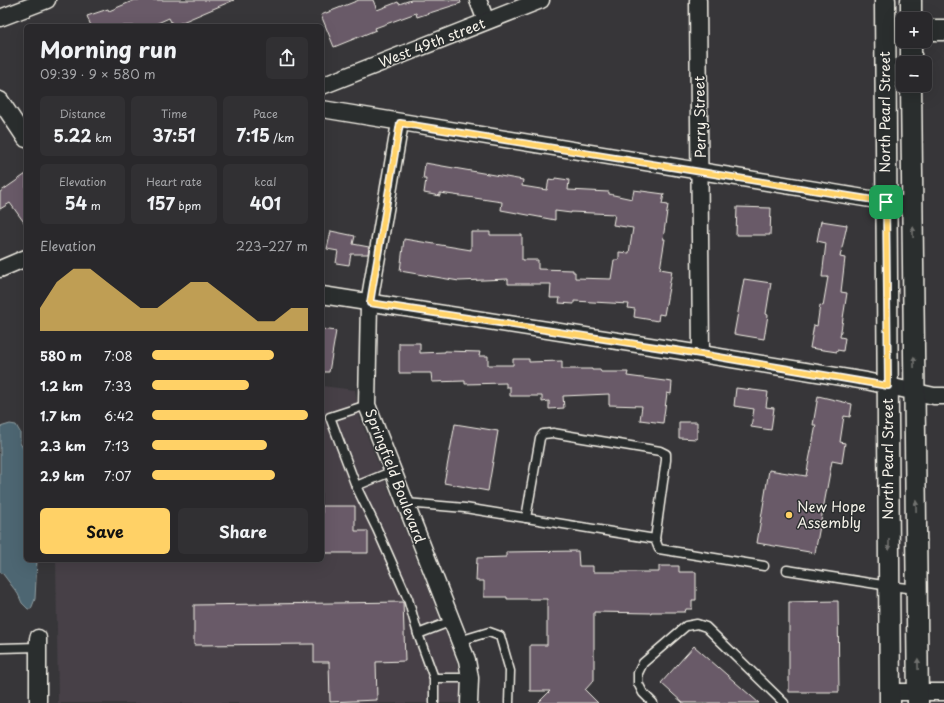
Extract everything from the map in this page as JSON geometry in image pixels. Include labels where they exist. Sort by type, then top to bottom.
[{"type":"street","points":[[0,18],[47,0]]},
{"type":"street","points":[[478,0],[486,21]]},
{"type":"street","name":"West 49th street","points":[[324,85],[541,0]]},
{"type":"street","name":"Perry Street","points":[[698,0],[701,354]]},
{"type":"street","name":"North Pearl Street","points":[[884,0],[894,30],[886,202],[890,698]]},
{"type":"street","points":[[911,0],[911,12]]},
{"type":"street","points":[[932,30],[944,30]]},
{"type":"street","name":"North Pearl Street","points":[[912,92],[918,698]]},
{"type":"street","points":[[0,100],[24,136]]},
{"type":"street","points":[[324,109],[913,206]]},
{"type":"street","name":"Springfield Boulevard","points":[[400,123],[370,303],[367,405],[467,660],[470,678],[469,703]]},
{"type":"street","points":[[0,269],[24,259]]},
{"type":"street","points":[[324,295],[701,354],[888,386],[934,396],[944,396]]},
{"type":"street","points":[[38,642],[38,703]]},
{"type":"street","points":[[890,698],[918,698],[944,692]]},
{"type":"lane","points":[[367,405],[330,417],[356,486],[408,599],[418,634],[434,678],[434,703]]},
{"type":"lane","points":[[526,518],[540,438],[543,434],[553,433],[660,451],[666,454],[666,460],[655,539],[659,549],[764,566]]},
{"type":"lane","points":[[356,486],[393,471]]},
{"type":"lane","points":[[406,503],[464,508],[655,539]]},
{"type":"lane","points":[[787,570],[917,589]]},
{"type":"lane","points":[[418,634],[452,621]]},
{"type":"lane","points":[[653,703],[643,693],[638,683],[638,674],[643,663],[686,626],[697,624],[706,627],[784,703]]},
{"type":"lane","points":[[459,641],[489,632],[500,636],[510,671],[509,703]]},
{"type":"lane","points":[[0,648],[38,642]]},
{"type":"lane","points":[[434,678],[470,678]]},
{"type":"shaded area","points":[[324,386],[355,390],[360,418],[456,658],[461,686],[461,703],[58,703],[56,562],[324,562]]},
{"type":"water","points":[[10,424],[16,425],[20,432],[20,443],[24,450],[24,562],[37,562],[35,599],[31,609],[28,609],[22,603],[18,594],[0,572],[0,427]]},
{"type":"building","points":[[135,0],[234,0],[178,24],[172,24],[169,18],[156,24],[90,24],[87,16],[108,9],[109,11]]},
{"type":"building","points":[[359,0],[373,0],[377,10],[398,2],[399,4],[411,0],[460,0],[461,3],[417,17],[416,13],[375,28],[376,30],[334,47],[321,15]]},
{"type":"building","points":[[425,163],[523,180],[522,186],[547,190],[549,179],[555,180],[555,178],[569,180],[568,190],[609,192],[609,194],[632,199],[634,190],[664,194],[662,204],[668,205],[663,239],[665,239],[660,269],[672,271],[664,315],[659,314],[658,321],[634,317],[635,309],[628,308],[629,304],[574,301],[574,304],[559,303],[560,298],[550,298],[551,284],[508,284],[508,279],[459,281],[400,271],[404,239],[471,250],[471,232],[490,232],[490,235],[522,235],[522,260],[538,260],[538,269],[573,270],[573,272],[575,272],[575,278],[611,279],[614,260],[619,260],[619,252],[629,253],[633,228],[613,225],[615,214],[555,211],[555,220],[501,210],[502,202],[440,193],[440,196],[424,193],[426,179],[423,179]]},
{"type":"building","points":[[24,175],[24,222],[10,203],[0,209],[0,192]]},
{"type":"building","points":[[737,207],[771,208],[770,235],[736,235]]},
{"type":"building","points":[[821,221],[847,225],[840,257],[845,258],[841,292],[847,293],[840,337],[845,338],[843,351],[837,350],[837,352],[810,348],[814,325],[817,326],[820,305],[823,306],[828,277],[822,277],[826,243],[817,241]]},
{"type":"building","points":[[331,231],[355,236],[353,244],[369,247],[368,254],[351,254],[349,265],[336,263],[338,251],[327,249]]},
{"type":"building","points":[[744,279],[771,283],[764,339],[734,334]]},
{"type":"building","points":[[324,329],[336,331],[329,372],[324,372]]},
{"type":"building","points":[[399,343],[420,343],[420,353],[445,351],[480,352],[479,356],[488,356],[488,365],[513,365],[513,359],[529,359],[529,362],[562,361],[562,369],[592,369],[600,370],[601,372],[628,372],[627,376],[672,382],[671,394],[667,393],[663,423],[640,420],[642,406],[609,405],[609,394],[563,396],[564,408],[549,409],[549,401],[542,402],[542,396],[510,396],[510,387],[506,387],[506,383],[465,384],[465,381],[432,382],[431,373],[399,373]]},
{"type":"building","points":[[736,388],[768,392],[766,407],[774,408],[771,430],[751,427],[754,409],[734,406]]},
{"type":"building","points":[[818,396],[852,404],[850,417],[844,416],[840,442],[845,443],[842,463],[832,461],[815,553],[757,543],[769,470],[806,476],[816,425],[813,425]]},
{"type":"building","points":[[679,422],[697,422],[697,439],[679,438]]},
{"type":"building","points":[[455,424],[498,431],[488,491],[444,483]]},
{"type":"building","points":[[324,506],[355,506],[355,531],[368,531],[368,553],[324,553]]},
{"type":"building","points":[[578,551],[579,566],[593,566],[593,572],[659,572],[659,566],[679,566],[679,572],[696,572],[696,600],[692,600],[692,609],[686,609],[685,612],[594,612],[594,680],[585,690],[598,703],[538,703],[550,691],[530,691],[530,645],[547,645],[547,599],[507,599],[507,597],[484,597],[484,581],[476,581],[477,558],[506,557],[506,552]]},
{"type":"building","points":[[838,601],[839,692],[789,692],[789,602]]},
{"type":"building","points":[[403,602],[405,661],[376,662],[377,700],[330,702],[329,662],[314,662],[314,644],[194,645],[194,605]]},
{"type":"building","points":[[694,646],[759,703],[683,703],[661,683]]},
{"type":"place","name":"New Hope Assembly","points":[[789,515]]},
{"type":"route","points":[[400,123],[886,202],[888,386],[866,381],[701,354],[370,303],[400,123]]}]
